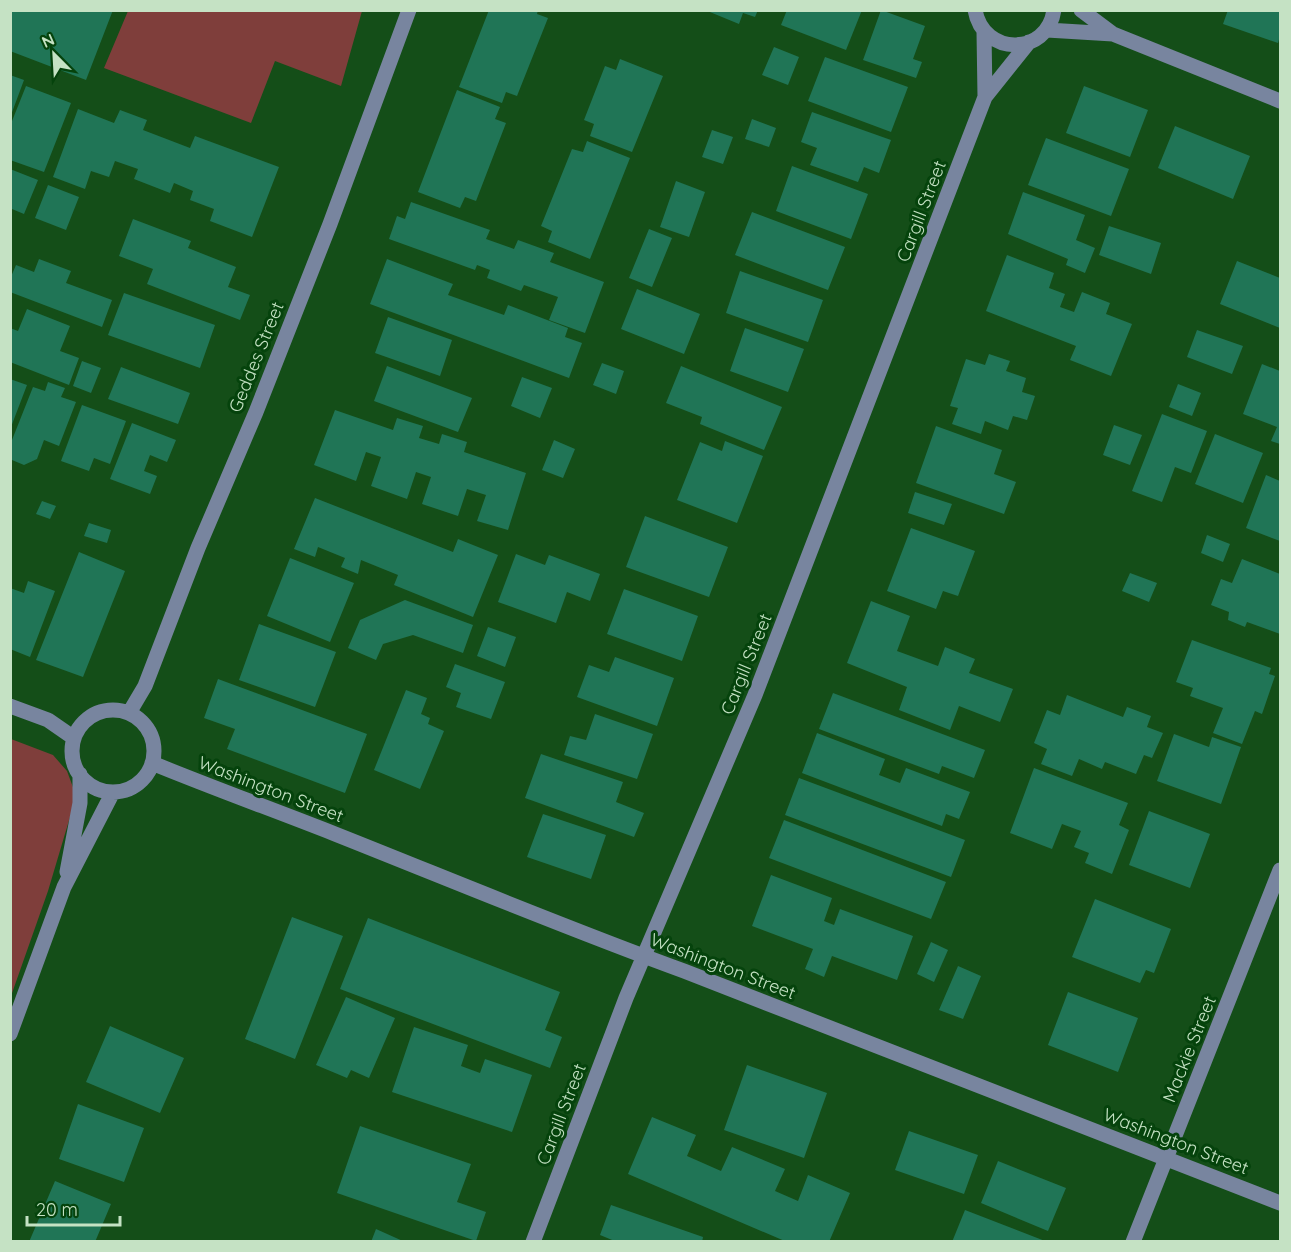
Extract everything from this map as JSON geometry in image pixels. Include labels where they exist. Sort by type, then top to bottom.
[{"type":"street","name":"Geddes Street","points":[[129,713],[145,686],[198,548],[256,412],[330,224],[409,10]]},
{"type":"street","points":[[975,10],[976,20],[984,32],[995,41],[1008,45],[1023,45],[1036,39],[1047,30],[1054,10]]},
{"type":"street","points":[[1081,10],[1113,34],[1281,101]]},
{"type":"street","points":[[1047,30],[1113,34]]},
{"type":"street","name":"Cargill Street","points":[[984,32],[985,97]]},
{"type":"street","name":"Cargill Street","points":[[533,1242],[643,956],[755,695],[985,97],[1029,42]]},
{"type":"street","points":[[10,706],[48,720],[74,738]]},
{"type":"street","points":[[118,710],[129,713],[140,719],[153,739],[152,763],[141,780],[123,791],[100,790],[88,784],[74,763],[72,750],[74,738],[79,728],[96,714],[118,710]]},
{"type":"street","name":"Washington Street","points":[[152,763],[225,794],[335,834],[1281,1203]]},
{"type":"street","points":[[64,887],[80,803],[80,774]]},
{"type":"street","points":[[10,1034],[64,887],[113,792]]},
{"type":"street","name":"Mackie Street","points":[[1133,1242],[1281,870]]},
{"type":"shaded area","points":[[128,10],[362,11],[341,86],[275,61],[251,123],[104,68]]},
{"type":"shaded area","points":[[11,739],[53,755],[67,771],[74,790],[73,807],[48,891],[11,996]]},
{"type":"building","points":[[10,10],[113,10],[86,80],[10,51]]},
{"type":"building","points":[[489,10],[538,10],[537,14],[548,18],[517,96],[506,92],[502,103],[459,87]]},
{"type":"building","points":[[705,10],[758,10],[755,17],[743,13],[739,24]]},
{"type":"building","points":[[787,10],[862,10],[846,50],[781,25]]},
{"type":"building","points":[[881,10],[925,26],[913,59],[922,62],[916,78],[863,60]]},
{"type":"building","points":[[1228,10],[1280,10],[1278,43],[1223,24]]},
{"type":"building","points":[[774,47],[799,57],[788,85],[762,75]]},
{"type":"building","points":[[825,57],[908,87],[891,132],[808,101]]},
{"type":"building","points":[[620,59],[663,76],[632,152],[590,136],[594,124],[584,120],[605,66],[616,70]]},
{"type":"building","points":[[10,75],[24,80],[11,115],[10,115]]},
{"type":"building","points":[[26,86],[71,103],[44,172],[10,160],[10,126]]},
{"type":"building","points":[[1084,86],[1148,110],[1130,157],[1066,133]]},
{"type":"building","points":[[457,90],[500,107],[495,119],[506,123],[476,201],[465,197],[460,208],[418,192]]},
{"type":"building","points":[[78,109],[114,123],[120,110],[147,120],[143,130],[190,148],[195,136],[279,167],[252,237],[210,221],[214,209],[190,200],[193,191],[174,183],[170,193],[134,179],[138,169],[115,161],[109,177],[91,171],[85,189],[53,177]]},
{"type":"building","points":[[812,112],[891,140],[879,173],[864,167],[858,182],[810,165],[817,148],[801,142]]},
{"type":"building","points":[[752,119],[776,128],[769,147],[745,139]]},
{"type":"building","points":[[1175,126],[1250,156],[1233,199],[1158,168]]},
{"type":"building","points":[[712,130],[733,137],[723,164],[702,157]]},
{"type":"building","points":[[1046,138],[1129,169],[1111,216],[1028,185]]},
{"type":"building","points":[[587,141],[630,158],[590,259],[548,242],[552,231],[541,226],[572,149],[583,152]]},
{"type":"building","points":[[792,166],[868,194],[851,239],[776,211]]},
{"type":"building","points":[[10,169],[38,180],[24,214],[12,209],[10,214]]},
{"type":"building","points":[[676,181],[705,192],[689,237],[660,227]]},
{"type":"building","points":[[48,185],[79,197],[66,230],[35,218]]},
{"type":"building","points":[[1023,192],[1085,215],[1076,240],[1095,248],[1085,273],[1066,265],[1068,259],[1008,234]]},
{"type":"building","points":[[411,202],[490,230],[486,239],[514,249],[518,240],[554,253],[550,262],[604,282],[585,333],[549,320],[558,297],[524,285],[521,291],[487,278],[490,270],[477,265],[475,270],[389,239],[397,216],[405,219]]},
{"type":"building","points":[[752,212],[845,247],[828,290],[735,255]]},
{"type":"building","points":[[133,219],[191,241],[188,248],[236,267],[228,287],[250,295],[240,320],[147,284],[153,269],[119,256]]},
{"type":"building","points":[[1109,226],[1161,243],[1151,274],[1099,255]]},
{"type":"building","points":[[649,229],[672,238],[652,287],[629,278]]},
{"type":"building","points":[[1007,255],[1054,273],[1049,288],[1065,294],[1060,307],[1074,312],[1082,292],[1110,303],[1106,314],[1132,324],[1111,376],[1070,360],[1076,346],[986,311]]},
{"type":"building","points":[[39,259],[71,271],[66,283],[112,300],[102,327],[10,292],[10,279],[16,265],[34,272]]},
{"type":"building","points":[[387,259],[453,284],[448,295],[504,315],[508,305],[568,328],[565,337],[582,343],[569,378],[370,304]]},
{"type":"building","points":[[1237,261],[1280,278],[1280,328],[1220,304]]},
{"type":"building","points":[[740,271],[823,300],[808,342],[726,313]]},
{"type":"building","points":[[637,289],[700,314],[684,354],[621,329]]},
{"type":"building","points":[[124,293],[215,325],[200,368],[108,335]]},
{"type":"building","points":[[27,309],[70,326],[60,351],[79,358],[69,385],[10,362],[10,328],[18,331]]},
{"type":"building","points":[[388,317],[452,340],[440,376],[375,353]]},
{"type":"building","points":[[745,328],[804,349],[788,392],[730,371]]},
{"type":"building","points":[[1197,330],[1243,346],[1232,374],[1187,357]]},
{"type":"building","points":[[989,354],[1010,361],[1006,371],[1026,378],[1022,392],[1035,396],[1027,420],[1013,416],[1008,430],[985,421],[981,434],[952,424],[958,408],[950,406],[966,359],[985,365]]},
{"type":"building","points":[[82,361],[101,368],[91,393],[73,386]]},
{"type":"building","points":[[602,363],[624,371],[616,394],[593,385]]},
{"type":"building","points":[[1262,364],[1280,371],[1280,444],[1271,441],[1277,427],[1243,414]]},
{"type":"building","points":[[387,366],[472,398],[458,432],[374,401]]},
{"type":"building","points":[[681,366],[782,407],[764,450],[700,424],[702,417],[666,403]]},
{"type":"building","points":[[121,367],[190,393],[178,424],[108,399]]},
{"type":"building","points":[[522,377],[552,388],[540,418],[511,406]]},
{"type":"building","points":[[10,379],[27,385],[11,427],[10,427]]},
{"type":"building","points":[[48,382],[65,388],[61,397],[76,402],[59,446],[44,440],[37,459],[24,465],[12,460],[10,445],[33,387],[45,391]]},
{"type":"building","points":[[1178,384],[1201,393],[1192,416],[1169,407]]},
{"type":"building","points":[[82,405],[126,421],[110,464],[94,458],[89,471],[61,461]]},
{"type":"building","points":[[335,410],[393,430],[397,418],[423,426],[419,438],[439,444],[442,434],[467,442],[464,452],[526,473],[508,530],[477,521],[486,495],[467,489],[458,516],[422,504],[431,477],[416,472],[407,499],[371,486],[381,457],[366,452],[356,481],[314,465]]},
{"type":"building","points":[[1162,414],[1207,431],[1191,473],[1175,467],[1162,502],[1132,491]]},
{"type":"building","points":[[132,423],[176,440],[167,462],[150,455],[144,471],[157,476],[150,494],[110,479]]},
{"type":"building","points":[[1114,425],[1142,435],[1130,465],[1103,455]]},
{"type":"building","points":[[936,426],[1002,450],[994,474],[1016,482],[1004,514],[916,483]]},
{"type":"building","points":[[1215,434],[1263,453],[1243,503],[1195,484]]},
{"type":"building","points":[[554,440],[575,449],[563,478],[542,470]]},
{"type":"building","points":[[725,441],[763,456],[737,523],[677,500],[700,442],[722,451]]},
{"type":"building","points":[[1266,475],[1280,481],[1280,541],[1246,528]]},
{"type":"building","points":[[915,492],[952,504],[944,525],[908,513]]},
{"type":"building","points":[[315,498],[453,552],[458,539],[498,555],[473,617],[394,585],[398,575],[361,560],[358,574],[341,567],[345,558],[318,547],[315,557],[294,549]]},
{"type":"building","points":[[42,501],[56,506],[50,519],[36,514]]},
{"type":"building","points":[[645,516],[728,547],[709,597],[626,567]]},
{"type":"building","points":[[89,523],[111,530],[107,543],[84,536]]},
{"type":"building","points":[[911,528],[975,551],[958,596],[943,591],[936,609],[887,591]]},
{"type":"building","points":[[1207,535],[1230,544],[1223,562],[1201,553]]},
{"type":"building","points":[[79,552],[125,571],[83,677],[36,660]]},
{"type":"building","points":[[516,554],[545,565],[549,555],[600,574],[590,601],[567,592],[556,623],[498,602]]},
{"type":"building","points":[[290,558],[354,583],[330,642],[267,616]]},
{"type":"building","points":[[1242,559],[1280,574],[1280,634],[1247,622],[1245,627],[1228,620],[1229,612],[1211,605],[1221,579],[1232,583]]},
{"type":"building","points":[[1130,573],[1157,583],[1149,602],[1122,591]]},
{"type":"building","points":[[28,581],[55,591],[30,657],[10,649],[10,588],[24,593]]},
{"type":"building","points":[[624,589],[698,616],[682,661],[607,634]]},
{"type":"building","points":[[405,600],[473,625],[463,653],[413,635],[383,644],[376,660],[348,648],[360,620]]},
{"type":"building","points":[[871,601],[910,616],[897,651],[938,666],[945,647],[975,659],[969,673],[1013,689],[1000,722],[959,706],[950,730],[899,710],[907,687],[847,663]]},
{"type":"building","points":[[259,624],[336,652],[315,707],[239,680]]},
{"type":"building","points":[[488,627],[516,637],[505,667],[477,656]]},
{"type":"building","points":[[1192,640],[1271,668],[1269,674],[1275,676],[1262,714],[1255,711],[1242,744],[1213,733],[1223,708],[1190,696],[1193,688],[1176,682]]},
{"type":"building","points":[[615,657],[674,678],[657,726],[577,697],[589,665],[609,672]]},
{"type":"building","points":[[455,664],[505,682],[491,719],[456,707],[461,693],[446,687]]},
{"type":"building","points":[[218,679],[367,734],[345,793],[227,749],[235,729],[204,718]]},
{"type":"building","points":[[406,690],[427,698],[421,714],[430,718],[428,724],[444,731],[420,789],[374,770]]},
{"type":"building","points":[[833,693],[985,750],[974,778],[942,766],[939,774],[819,729]]},
{"type":"building","points":[[1067,695],[1123,717],[1127,707],[1151,716],[1147,727],[1163,733],[1152,758],[1144,755],[1136,774],[1105,762],[1102,769],[1079,759],[1072,776],[1041,764],[1047,749],[1034,743],[1047,710],[1060,715]]},
{"type":"building","points":[[595,714],[653,734],[637,779],[564,755],[570,736],[586,740]]},
{"type":"building","points":[[817,733],[885,759],[879,775],[900,783],[906,768],[970,792],[959,819],[946,814],[942,826],[802,773]]},
{"type":"building","points":[[1174,734],[1209,747],[1212,737],[1241,747],[1221,804],[1157,781]]},
{"type":"building","points":[[541,754],[623,782],[616,802],[644,813],[634,837],[525,798]]},
{"type":"building","points":[[1034,768],[1128,803],[1119,825],[1129,830],[1112,874],[1085,863],[1089,853],[1074,847],[1081,831],[1062,824],[1052,849],[1010,833]]},
{"type":"building","points":[[799,778],[965,840],[951,877],[785,815]]},
{"type":"building","points":[[1149,811],[1210,834],[1190,888],[1129,865]]},
{"type":"building","points":[[543,814],[606,835],[591,879],[527,857]]},
{"type":"building","points":[[784,820],[946,882],[931,919],[769,858]]},
{"type":"building","points":[[771,875],[832,898],[824,921],[834,925],[840,909],[913,936],[897,980],[832,956],[824,977],[805,969],[813,949],[752,926]]},
{"type":"building","points":[[1095,899],[1171,929],[1154,973],[1146,970],[1140,983],[1072,957]]},
{"type":"building","points":[[292,917],[343,936],[295,1059],[245,1039]]},
{"type":"building","points":[[368,918],[560,992],[545,1030],[562,1037],[550,1068],[340,989]]},
{"type":"building","points":[[931,942],[948,950],[934,982],[917,974]]},
{"type":"building","points":[[958,966],[981,976],[963,1019],[939,1010]]},
{"type":"building","points":[[1068,992],[1138,1018],[1118,1072],[1048,1045]]},
{"type":"building","points":[[346,997],[395,1018],[369,1078],[351,1070],[347,1078],[316,1065]]},
{"type":"building","points":[[110,1026],[184,1058],[160,1113],[86,1082]]},
{"type":"building","points":[[414,1027],[468,1045],[461,1066],[480,1073],[485,1059],[532,1075],[512,1132],[392,1092]]},
{"type":"building","points":[[747,1065],[827,1093],[804,1158],[724,1130]]},
{"type":"building","points":[[78,1104],[144,1128],[124,1182],[59,1159]]},
{"type":"building","points":[[652,1117],[696,1135],[687,1156],[721,1171],[732,1147],[785,1169],[775,1191],[798,1201],[808,1175],[850,1193],[829,1242],[787,1242],[628,1174]]},
{"type":"building","points":[[360,1126],[471,1164],[457,1202],[486,1212],[476,1241],[337,1193]]},
{"type":"building","points":[[909,1131],[978,1155],[964,1194],[895,1170]]},
{"type":"building","points":[[998,1161],[1066,1188],[1048,1231],[981,1203]]},
{"type":"building","points":[[55,1181],[111,1204],[95,1242],[29,1242]]},
{"type":"building","points":[[611,1205],[703,1237],[702,1242],[617,1242],[600,1235]]},
{"type":"building","points":[[965,1210],[1045,1241],[1045,1242],[952,1242]]},
{"type":"building","points":[[376,1229],[405,1242],[371,1242]]}]
